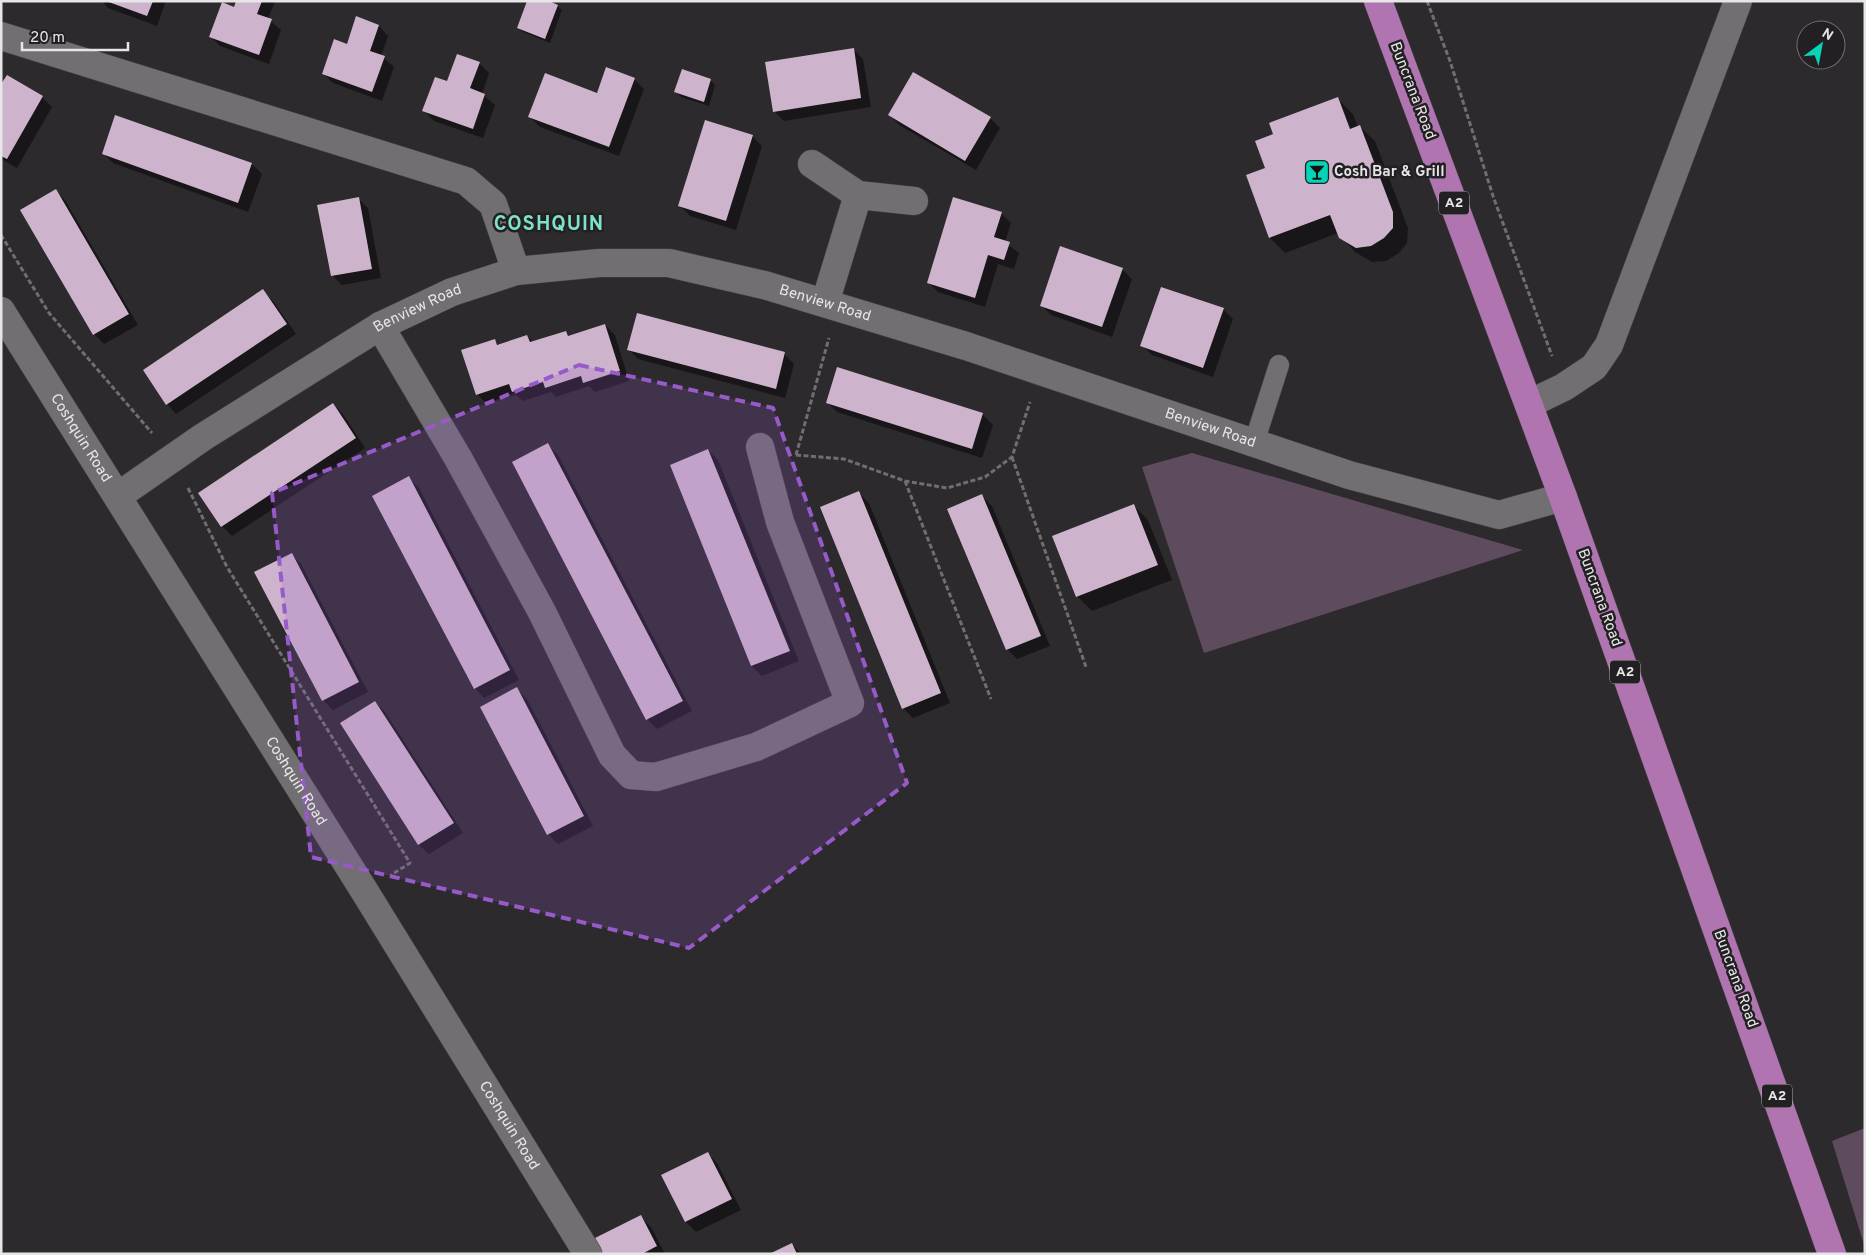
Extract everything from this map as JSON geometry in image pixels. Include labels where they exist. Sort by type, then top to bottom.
[{"type":"highway","name":"Buncrana Road","points":[[1378,1],[1563,497],[1832,1254]]},
{"type":"street","points":[[1529,404],[1564,387],[1594,367],[1609,346],[1738,1]]},
{"type":"street","points":[[1,36],[466,181],[493,204],[516,270]]},
{"type":"street","points":[[812,164],[858,195],[914,201]]},
{"type":"street","points":[[831,305],[858,195]]},
{"type":"street","name":"Benview Road","points":[[118,496],[173,457],[380,326],[452,292],[516,270],[599,263],[669,263],[764,285],[1040,370],[1349,476],[1499,515],[1563,497]]},
{"type":"street","name":"Coshquin Road","points":[[1,312],[365,892],[588,1254]]},
{"type":"street","points":[[380,326],[458,458],[542,612],[612,755],[631,775],[656,777],[756,748],[850,702],[780,522],[760,447]]},
{"type":"lane","points":[[1254,442],[1278,365]]},
{"type":"path","points":[[1427,1],[1450,60],[1494,199],[1564,387]]},
{"type":"path","points":[[1,235],[49,313],[173,457],[227,567],[410,863],[365,892]]},
{"type":"path","points":[[796,455],[831,305]]},
{"type":"path","points":[[760,447],[796,455],[844,459],[905,481],[947,488],[985,477],[1012,457],[1040,370]]},
{"type":"path","points":[[1012,457],[1086,667]]},
{"type":"path","points":[[905,481],[991,699]]},
{"type":"highlighted area","points":[[579,365],[773,408],[907,783],[689,948],[311,857],[272,493]]},
{"type":"shaded area","points":[[1192,453],[1523,550],[1204,653],[1142,467]]},
{"type":"shaded area","points":[[1865,1128],[1865,1248],[1832,1141]]},
{"type":"building","points":[[106,1],[153,1],[147,16]]},
{"type":"building","points":[[236,1],[262,1],[257,14],[272,19],[259,55],[209,37],[222,2],[234,7]]},
{"type":"building","points":[[527,1],[549,1],[558,5],[545,39],[517,28]]},
{"type":"building","points":[[356,16],[379,25],[370,51],[385,56],[372,92],[322,74],[334,39],[347,44]]},
{"type":"building","points":[[854,48],[861,98],[773,112],[765,62]]},
{"type":"building","points":[[457,54],[480,62],[470,88],[485,94],[473,129],[422,111],[435,77],[447,81]]},
{"type":"building","points":[[606,67],[635,78],[609,147],[528,117],[545,73],[597,93]]},
{"type":"building","points":[[682,69],[711,79],[704,102],[674,92]]},
{"type":"building","points":[[913,72],[991,117],[965,161],[888,115]]},
{"type":"building","points":[[7,75],[43,96],[7,159],[1,156],[1,84]]},
{"type":"building","name":"Cosh Bar & Grill","points":[[1338,97],[1350,129],[1360,125],[1393,212],[1393,228],[1384,238],[1371,246],[1356,248],[1339,238],[1330,215],[1269,238],[1246,175],[1265,168],[1255,141],[1273,134],[1269,123]]},
{"type":"building","points":[[115,115],[252,163],[238,203],[102,154]]},
{"type":"building","points":[[705,120],[753,135],[726,221],[678,206]]},
{"type":"building","points":[[56,189],[129,314],[93,335],[20,210]]},
{"type":"building","points":[[359,197],[372,269],[331,276],[317,205]]},
{"type":"building","points":[[953,197],[1002,212],[994,237],[1010,242],[1004,260],[988,255],[975,298],[927,283]]},
{"type":"building","points":[[1060,246],[1123,268],[1102,327],[1040,306]]},
{"type":"building","points":[[1161,287],[1224,308],[1203,368],[1140,346]]},
{"type":"building","points":[[263,289],[287,324],[166,405],[143,370]]},
{"type":"building","points":[[637,313],[785,352],[776,389],[627,350]]},
{"type":"building","points":[[605,324],[620,371],[583,383],[581,376],[545,388],[543,382],[512,392],[509,384],[476,395],[461,350],[495,339],[497,345],[527,335],[530,342],[566,331],[568,336]]},
{"type":"building","points":[[837,367],[983,413],[972,449],[826,403]]},
{"type":"building","points":[[333,403],[356,438],[221,527],[198,493]]},
{"type":"building","points":[[548,443],[683,701],[646,720],[512,462]]},
{"type":"building","points":[[708,449],[790,651],[751,666],[670,465]]},
{"type":"building","points":[[409,476],[510,670],[474,689],[372,496]]},
{"type":"building","points":[[859,491],[941,693],[902,709],[820,507]]},
{"type":"building","points":[[982,494],[1041,636],[1006,650],[947,509]]},
{"type":"building","points":[[1134,504],[1158,565],[1076,597],[1052,536]]},
{"type":"building","points":[[292,553],[359,682],[322,701],[254,572]]},
{"type":"building","points":[[517,687],[584,816],[547,835],[480,707]]},
{"type":"building","points":[[375,701],[454,823],[418,845],[340,723]]},
{"type":"building","points":[[708,1152],[732,1199],[685,1222],[661,1175]]},
{"type":"building","points":[[641,1215],[657,1246],[642,1254],[602,1254],[595,1238]]},
{"type":"building","points":[[792,1243],[797,1254],[769,1254]]},
{"type":"place","name":"Cosh Bar & Grill","points":[[1317,172]]},
{"type":"district","name":"COSHQUIN","points":[[549,225]]}]
